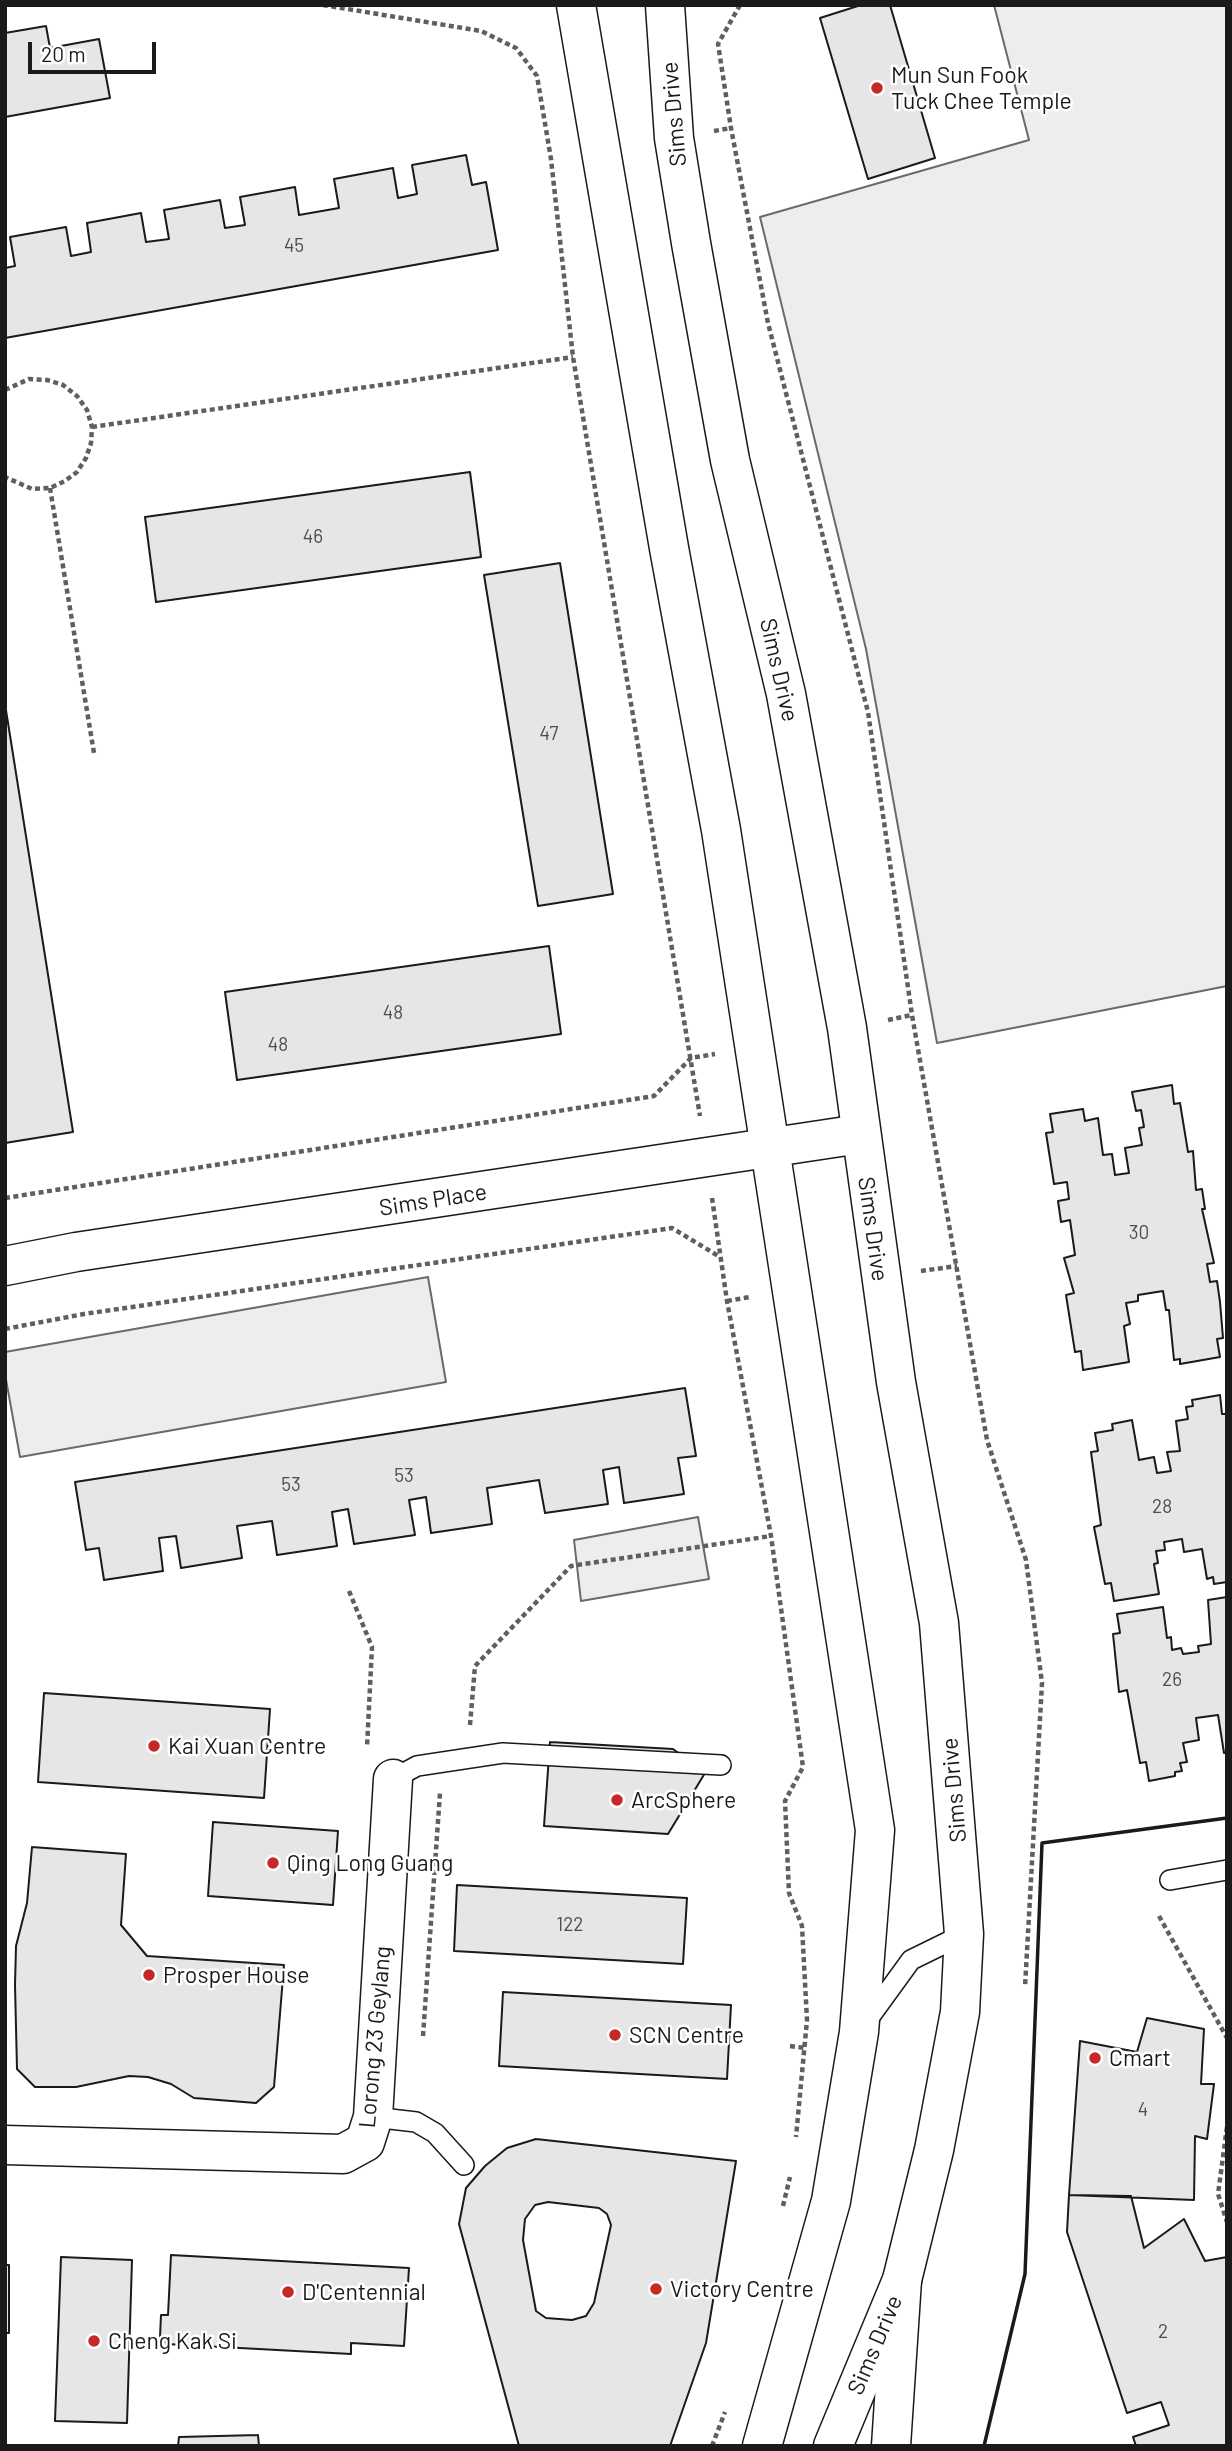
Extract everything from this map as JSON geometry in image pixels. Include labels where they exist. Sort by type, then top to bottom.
[{"type":"street","points":[[576,5],[669,548],[721,830],[874,1829],[859,2032],[831,2201],[762,2446]]},
{"type":"street","name":"Sims Drive","points":[[665,5],[674,138],[725,433],[786,694],[847,1028],[896,1382],[939,1623],[964,1934],[960,2012],[934,2150],[902,2280],[833,2446]]},
{"type":"street","name":"Sims Place","points":[[5,1266],[76,1252],[860,1134]]},
{"type":"street","name":"Lorong 23 Geylang","points":[[5,2145],[343,2154],[365,2142],[373,2117],[380,1770]]},
{"type":"street","points":[[891,2446],[902,2280]]},
{"type":"lane","points":[[380,1770],[503,1753],[722,1765]]},
{"type":"lane","points":[[1170,1880],[1227,1870]]},
{"type":"lane","points":[[859,2032],[911,1960],[964,1934]]},
{"type":"lane","points":[[373,2117],[416,2122],[435,2133],[464,2165]]},
{"type":"path","points":[[323,5],[481,31],[516,48],[537,76],[551,159],[573,357],[691,1058],[721,1257],[771,1536],[803,1767],[785,1801],[789,1893],[802,1926],[805,2048],[796,2142]]},
{"type":"path","points":[[740,5],[718,44],[731,128],[768,323],[868,712],[912,1015],[987,1440],[1026,1560],[1042,1683],[1025,1987]]},
{"type":"path","points":[[92,427],[573,357]]},
{"type":"path","points":[[5,390],[29,379],[63,385],[77,396],[87,410],[92,427],[92,443],[77,472],[50,488],[32,489],[5,477]]},
{"type":"path","points":[[50,488],[94,753]]},
{"type":"path","points":[[847,1028],[912,1015]]},
{"type":"path","points":[[5,1198],[654,1096],[691,1058],[755,1046]]},
{"type":"path","points":[[5,1329],[112,1310],[672,1228],[721,1257]]},
{"type":"path","points":[[349,1591],[372,1647],[380,1770]]},
{"type":"path","points":[[1159,1916],[1227,2038]]},
{"type":"path","points":[[790,2046],[805,2048]]},
{"type":"path","points":[[1227,2127],[1218,2194],[1227,2222]]},
{"type":"path","points":[[782,2209],[792,2169]]},
{"type":"path","points":[[712,2446],[727,2407]]},
{"type":"shaded area","points":[[994,5],[1227,5],[1227,986],[937,1043],[866,649],[760,217],[1029,140]]},
{"type":"shaded area","points":[[428,1277],[446,1382],[20,1457],[5,1374],[5,1352]]},
{"type":"shaded area","points":[[698,1517],[709,1579],[581,1601],[574,1540]]},
{"type":"building","name":"Mun Sun Fook Tuck Chee Temple","points":[[861,5],[890,5],[935,158],[868,179],[820,18]]},
{"type":"building","points":[[46,26],[50,48],[99,39],[110,98],[5,117],[5,33]]},
{"type":"building","points":[[466,155],[472,185],[486,182],[498,250],[5,338],[5,268],[15,266],[10,237],[66,227],[71,256],[91,252],[87,223],[141,213],[146,242],[169,239],[164,210],[220,200],[225,228],[245,225],[240,197],[295,187],[299,215],[339,208],[334,179],[393,168],[398,198],[417,194],[412,165]]},
{"type":"building","points":[[470,472],[481,557],[156,602],[145,517]]},
{"type":"building","points":[[560,563],[613,894],[538,906],[484,575]]},
{"type":"building","points":[[5,704],[73,1132],[5,1143]]},
{"type":"building","points":[[549,946],[561,1034],[237,1080],[225,992]]},
{"type":"building","points":[[1172,1085],[1174,1104],[1180,1103],[1188,1152],[1193,1151],[1196,1190],[1202,1189],[1205,1209],[1202,1209],[1214,1263],[1207,1264],[1210,1282],[1217,1281],[1220,1302],[1223,1338],[1217,1339],[1220,1357],[1180,1364],[1180,1359],[1174,1360],[1169,1310],[1166,1310],[1163,1291],[1138,1295],[1138,1301],[1126,1303],[1130,1324],[1124,1326],[1129,1362],[1083,1370],[1081,1351],[1075,1352],[1066,1295],[1074,1293],[1064,1258],[1075,1255],[1070,1220],[1061,1222],[1058,1201],[1069,1199],[1067,1182],[1054,1184],[1046,1133],[1053,1132],[1050,1114],[1083,1109],[1085,1121],[1098,1118],[1103,1155],[1112,1154],[1115,1175],[1129,1173],[1125,1148],[1142,1145],[1139,1128],[1144,1127],[1141,1110],[1136,1111],[1132,1092]]},
{"type":"building","points":[[685,1388],[696,1456],[678,1458],[684,1494],[624,1503],[619,1467],[603,1470],[608,1504],[545,1513],[539,1480],[487,1488],[492,1524],[431,1533],[426,1497],[409,1500],[415,1535],[354,1544],[348,1509],[332,1512],[337,1546],[277,1555],[272,1521],[237,1526],[242,1558],[181,1568],[176,1536],[159,1538],[163,1571],[104,1580],[99,1548],[86,1550],[75,1482]]},
{"type":"building","points":[[1220,1395],[1222,1414],[1227,1414],[1227,1582],[1214,1584],[1213,1577],[1207,1579],[1202,1549],[1184,1552],[1182,1539],[1164,1542],[1165,1550],[1156,1551],[1158,1563],[1154,1564],[1159,1594],[1114,1601],[1111,1583],[1105,1584],[1094,1527],[1101,1525],[1091,1452],[1098,1451],[1095,1433],[1113,1430],[1112,1424],[1132,1420],[1139,1460],[1154,1457],[1157,1473],[1171,1471],[1167,1452],[1180,1451],[1176,1421],[1188,1419],[1186,1407],[1193,1406],[1192,1400]]},
{"type":"building","points":[[1227,1597],[1227,1752],[1224,1753],[1218,1715],[1196,1718],[1199,1740],[1183,1743],[1187,1762],[1180,1763],[1182,1771],[1175,1772],[1175,1776],[1149,1781],[1146,1762],[1140,1763],[1127,1690],[1119,1692],[1113,1634],[1120,1633],[1117,1614],[1163,1607],[1167,1638],[1171,1637],[1172,1650],[1181,1648],[1183,1654],[1199,1652],[1198,1646],[1211,1644],[1208,1600]]},
{"type":"building","name":"Kai Xuan Centre","points":[[44,1693],[270,1709],[264,1798],[38,1782]]},
{"type":"building","name":"ArcSphere","points":[[550,1742],[673,1749],[705,1773],[668,1834],[544,1826]]},
{"type":"building","name":"Qing Long Guang","points":[[213,1822],[338,1831],[333,1905],[208,1896]]},
{"type":"building","name":"Prosper House","points":[[32,1847],[126,1854],[121,1925],[147,1956],[284,1965],[274,2087],[256,2103],[194,2098],[171,2084],[148,2077],[129,2076],[76,2087],[35,2087],[17,2069],[15,1985],[16,1946],[27,1903]]},
{"type":"building","points":[[457,1885],[687,1898],[683,1964],[454,1951]]},
{"type":"building","name":"SCN Centre","points":[[503,1992],[731,2005],[727,2079],[499,2066]]},
{"type":"building","points":[[1147,2018],[1204,2029],[1201,2084],[1214,2084],[1207,2139],[1195,2136],[1194,2200],[1069,2195],[1080,2041],[1137,2052]]},
{"type":"building","name":"Victory Centre","points":[[536,2139],[736,2161],[706,2343],[670,2446],[519,2446],[459,2224],[466,2188],[485,2166],[507,2148]],"holes":[[[548,2202],[599,2208],[607,2214],[611,2225],[594,2303],[586,2316],[572,2320],[546,2318],[536,2311],[523,2240],[525,2219],[535,2205]]]},
{"type":"building","points":[[1069,2195],[1131,2196],[1144,2248],[1184,2219],[1205,2261],[1227,2257],[1227,2446],[1136,2446],[1133,2437],[1169,2425],[1161,2402],[1127,2413],[1067,2232]]},
{"type":"building","name":"D'Centennial","points":[[171,2255],[409,2268],[404,2346],[351,2343],[351,2354],[166,2344],[165,2338],[160,2337],[161,2315],[168,2315]]},
{"type":"building","name":"Cheng Kak Si","points":[[61,2257],[132,2260],[127,2423],[55,2421]]},
{"type":"building","points":[[5,2265],[9,2265],[9,2333],[5,2333]]},
{"type":"building","points":[[258,2435],[259,2446],[178,2446],[179,2437]]},
{"type":"wall","points":[[984,2446],[1025,2274],[1042,1843],[1227,1818]]},
{"type":"place","name":"Mun Sun Fook Tuck Chee Temple","points":[[877,88]]},
{"type":"place","name":"Kai Xuan Centre","points":[[154,1746]]},
{"type":"place","name":"ArcSphere","points":[[617,1800]]},
{"type":"place","name":"Qing Long Guang","points":[[273,1863]]},
{"type":"place","name":"Prosper House","points":[[149,1975]]},
{"type":"place","name":"SCN Centre","points":[[615,2035]]},
{"type":"place","name":"Cmart","points":[[1095,2058]]},
{"type":"place","name":"Victory Centre","points":[[656,2289]]},
{"type":"place","name":"D'Centennial","points":[[288,2292]]},
{"type":"place","name":"Cheng Kak Si","points":[[94,2341]]}]
